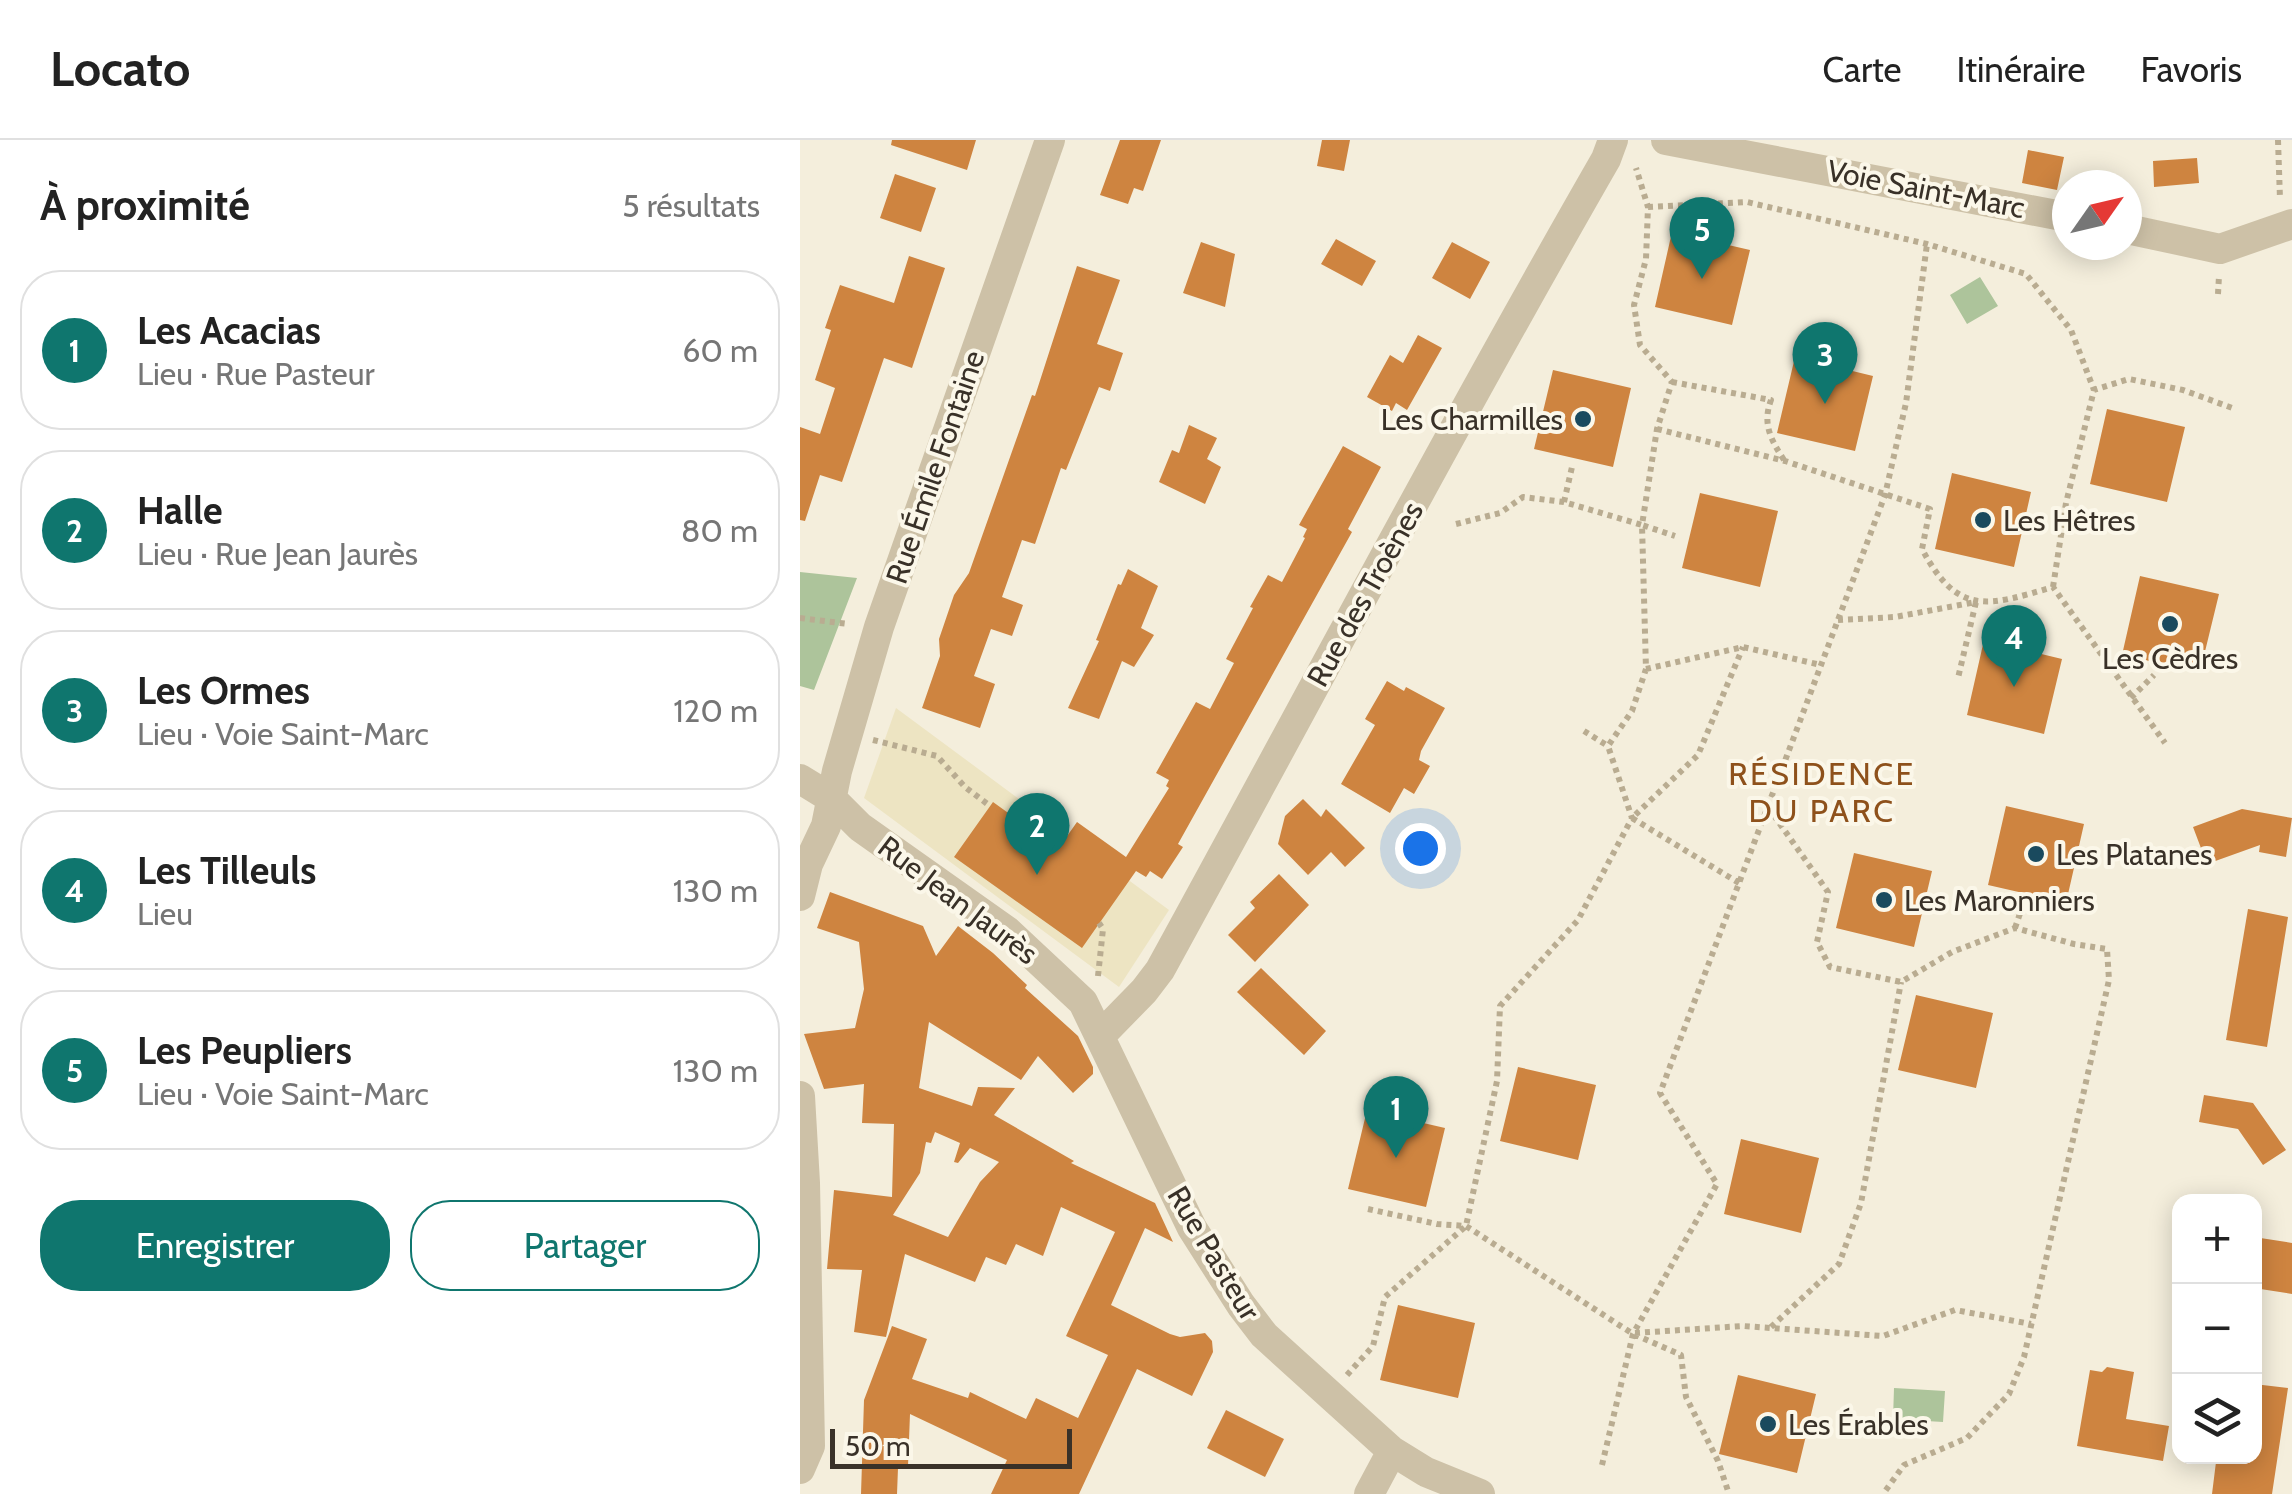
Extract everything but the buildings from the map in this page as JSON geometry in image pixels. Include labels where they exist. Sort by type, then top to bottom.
[{"type":"street","name":"Rue Émile Fontaine","points":[[800,896],[808,864],[826,826],[879,628],[1050,140]]},
{"type":"street","name":"Rue des Troènes","points":[[1100,1036],[1160,970],[1613,140]]},
{"type":"street","name":"Voie Saint-Marc","points":[[1670,141],[2052,214]]},
{"type":"street","points":[[2142,233],[2220,249],[2286,226]]},
{"type":"street","name":"Rue Jean Jaurès","points":[[800,779],[1008,931],[1083,1002],[1100,1036]]},
{"type":"street","name":"Rue Pasteur","points":[[1100,1036],[1192,1228],[1264,1334],[1392,1451],[1426,1472],[1480,1494]]},
{"type":"street","points":[[800,1096],[810,1446],[800,1469]]},
{"type":"street","points":[[1369,1494],[1392,1451]]},
{"type":"path","points":[[2278,140],[2286,226]]},
{"type":"path","points":[[1670,141],[1669,160],[1642,158],[1635,170],[1648,206],[1646,259],[1634,305],[1640,345],[1672,382],[1771,400],[1766,414],[1770,440],[1784,461]]},
{"type":"path","points":[[1648,206],[1746,202],[1927,244],[2026,274],[2071,330],[2094,390],[2066,503],[2053,587],[2164,744]]},
{"type":"path","points":[[1602,1465],[1633,1334],[1717,1184],[1660,1093],[1885,496],[1906,402],[1927,244]]},
{"type":"path","points":[[2094,390],[2129,379],[2183,390],[2234,410]]},
{"type":"path","points":[[1608,746],[1632,711],[1646,669],[1642,526],[1658,429],[1672,382]]},
{"type":"path","points":[[1658,429],[1784,461],[1930,509],[1922,549],[1938,580],[1976,602]]},
{"type":"path","points":[[1564,502],[1572,467]]},
{"type":"path","points":[[1456,524],[1500,513],[1523,497],[1564,502],[1675,536]]},
{"type":"path","points":[[1838,620],[1894,617],[1976,602],[1998,603],[2053,587]]},
{"type":"path","points":[[1958,678],[1976,602]]},
{"type":"path","points":[[800,618],[879,628]]},
{"type":"path","points":[[1646,669],[1743,647],[1821,666]]},
{"type":"path","points":[[1332,1397],[1373,1346],[1385,1297],[1466,1226],[1496,1081],[1500,1006],[1578,920],[1632,818],[1698,755],[1743,647]]},
{"type":"path","points":[[2131,698],[2154,676]]},
{"type":"path","points":[[1584,731],[1608,746],[1632,818],[1739,883]]},
{"type":"path","points":[[848,733],[937,756],[965,787],[990,806]]},
{"type":"path","points":[[1768,807],[1828,892],[1817,942],[1830,967],[1901,982],[1952,952],[2015,928],[2106,949],[2109,980],[2024,1357],[2009,1394],[1968,1438],[1904,1465],[1883,1494]]},
{"type":"path","points":[[2015,928],[2024,902]]},
{"type":"path","points":[[1100,923],[1104,929],[1100,970]]},
{"type":"path","points":[[1770,1328],[1839,1264],[1860,1203],[1901,982]]},
{"type":"path","points":[[1368,1209],[1466,1226],[1633,1334],[1681,1355],[1686,1397],[1729,1494]]},
{"type":"path","points":[[1633,1334],[1743,1326],[1884,1336],[1955,1310],[2031,1324]]},
{"type":"green space","points":[[1980,277],[1998,306],[1967,324],[1950,295]]},
{"type":"green space","points":[[800,572],[857,578],[814,690],[800,686]]},
{"type":"green space","points":[[1894,1388],[1945,1391],[1943,1422],[1893,1419]]},
{"type":"shaded area","points":[[896,708],[1169,910],[1119,987],[864,798]]},
{"type":"place","name":"Les Peupliers","points":[[1702,279]]},
{"type":"place","name":"Les Ormes","points":[[1825,404]]},
{"type":"place","name":"Les Charmilles","points":[[1583,419]]},
{"type":"place","name":"Les Hêtres","points":[[1983,520]]},
{"type":"place","name":"Les Cèdres","points":[[2170,624]]},
{"type":"place","name":"Les Tilleuls","points":[[2014,687]]},
{"type":"place","name":"Les Platanes","points":[[2036,854]]},
{"type":"place","name":"Halle","points":[[1037,875]]},
{"type":"place","name":"Les Maronniers","points":[[1884,900]]},
{"type":"place","name":"Les Acacias","points":[[1396,1158]]},
{"type":"place","name":"Les Érables","points":[[1768,1424]]},
{"type":"district","name":"RÉSIDENCE DU PARC","points":[[1822,792]]}]
